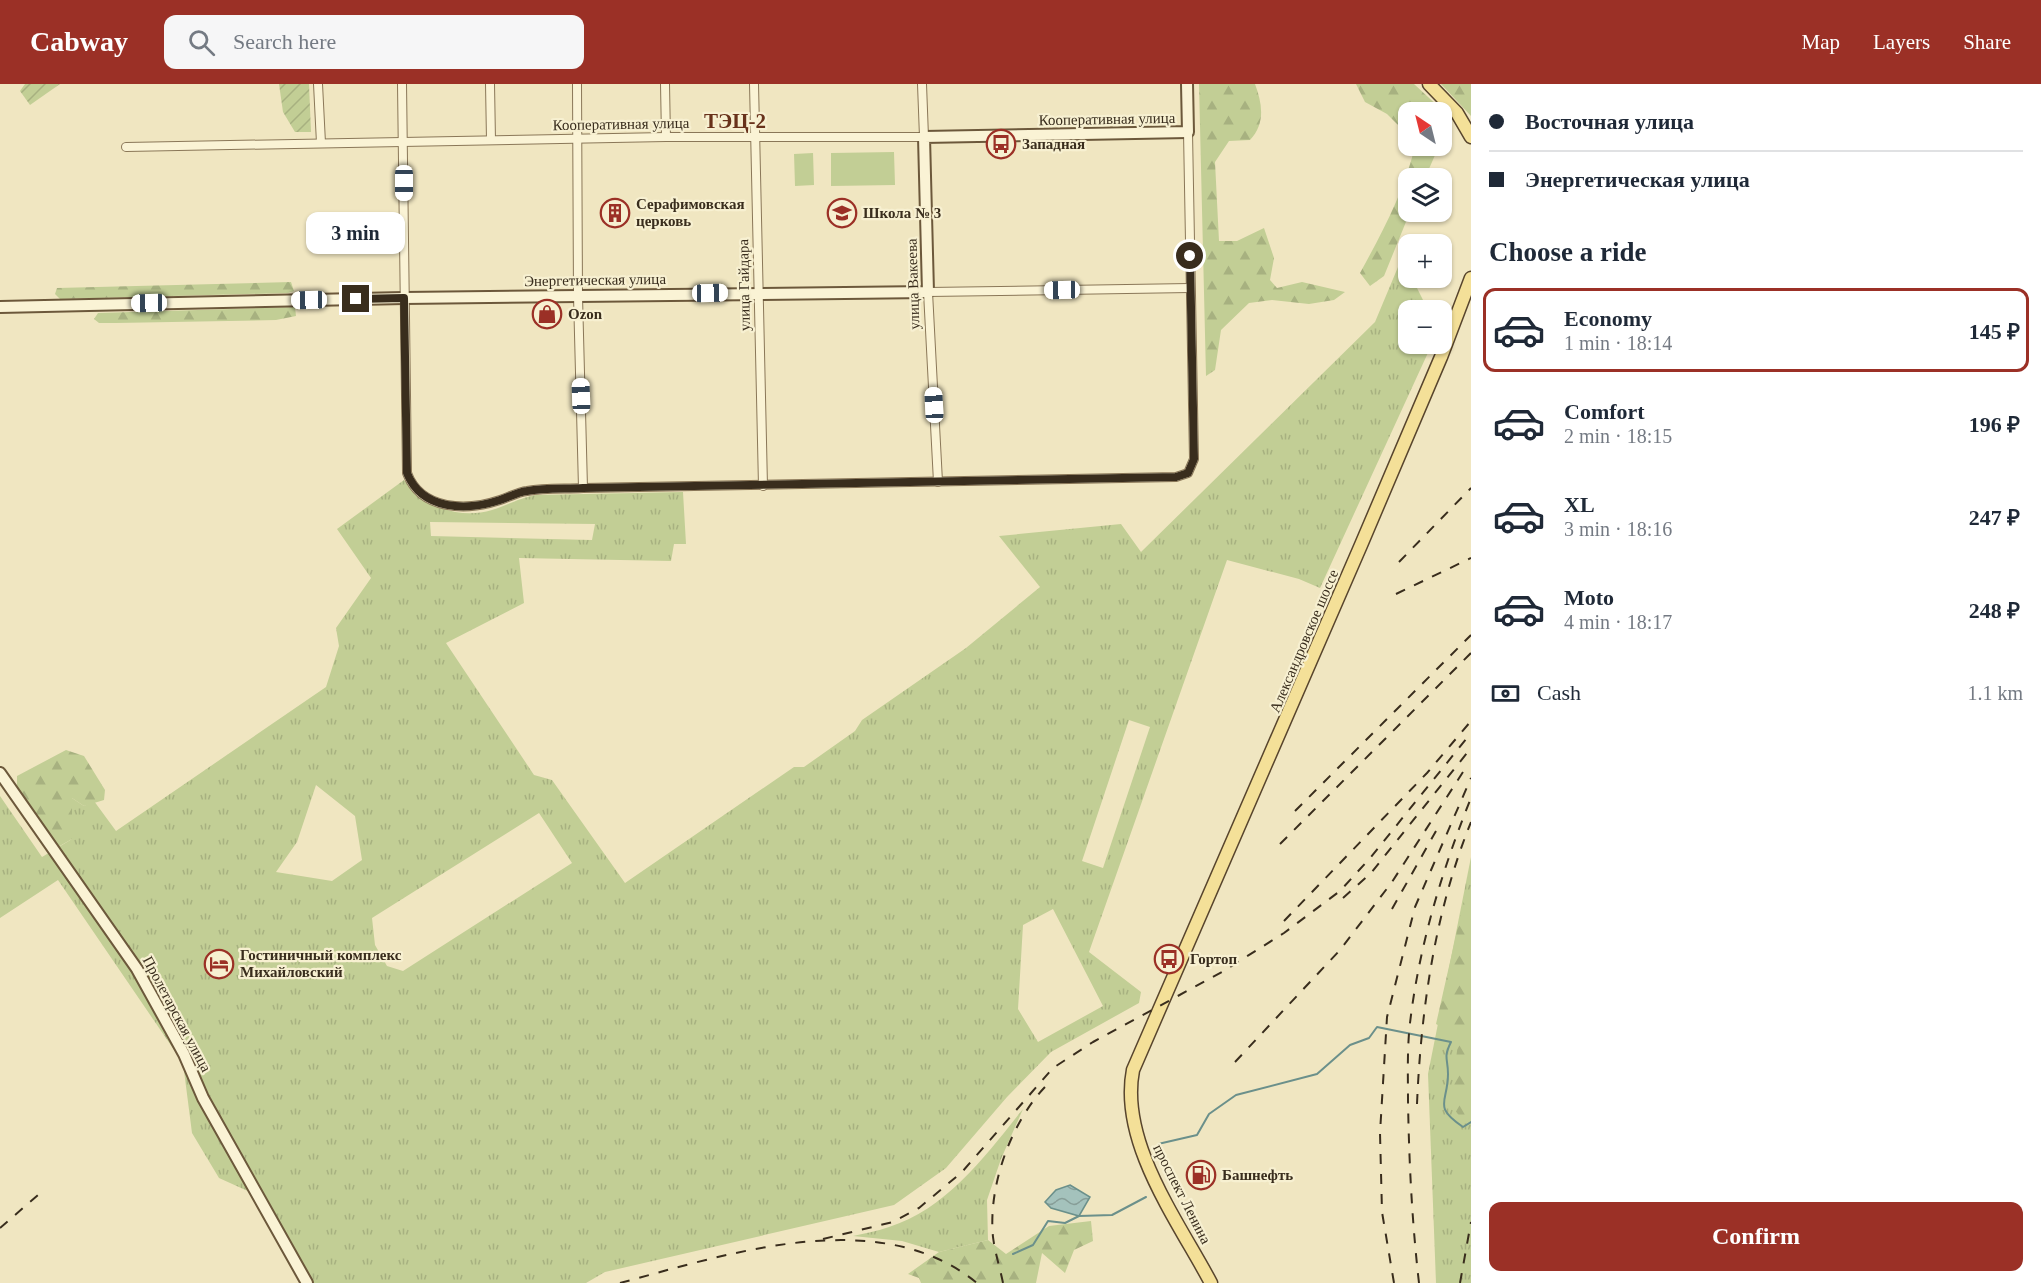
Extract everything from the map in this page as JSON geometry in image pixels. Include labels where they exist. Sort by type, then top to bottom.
[{"type":"main road","points":[[1429,84],[1457,113],[1471,137]]},
{"type":"main road","name":"Александровское шоссе","points":[[1157,1014],[1427,391],[1471,278]]},
{"type":"main road","name":"проспект Ленина","points":[[1157,1014],[1133,1070],[1129,1088],[1132,1121],[1155,1178],[1212,1283]]},
{"type":"street","points":[[318,84],[321,143]]},
{"type":"street","points":[[402,84],[407,473],[411,483],[427,498],[446,506],[468,507],[498,501],[526,491],[583,488],[1176,477],[1188,473],[1194,459],[1187,84]]},
{"type":"street","points":[[490,84],[491,140]]},
{"type":"street","points":[[577,84],[578,296],[583,488]]},
{"type":"street","points":[[665,84],[666,137]]},
{"type":"street","name":"улица Гайдара","points":[[754,84],[763,486]]},
{"type":"street","name":"улица Вакеева","points":[[922,84],[928,292],[938,482]]},
{"type":"street","name":"Кооперативная улица","points":[[126,147],[666,137],[754,139],[1188,132]]},
{"type":"street","name":"Энергетическая улица","points":[[0,307],[404,298],[1190,288]]},
{"type":"street","name":"Пролетарская улица","points":[[0,773],[137,969],[184,1053],[203,1098],[307,1283]]},
{"type":"green space","points":[[25,84],[60,84],[30,105],[20,91]]},
{"type":"green space","points":[[279,84],[309,84],[311,132],[295,132],[283,112]]},
{"type":"green space","points":[[1199,84],[1255,84],[1261,106],[1259,127],[1250,140],[1229,141],[1215,162],[1219,241],[1237,241],[1264,228],[1274,258],[1270,280],[1277,288],[1302,282],[1345,292],[1334,300],[1309,304],[1272,300],[1249,303],[1221,330],[1215,370],[1206,376]]},
{"type":"green space","points":[[1356,84],[1414,84],[1433,102],[1398,102],[1398,125],[1387,114],[1365,102]]},
{"type":"green space","points":[[1441,84],[1471,84],[1471,116]]},
{"type":"green space","points":[[894,152],[895,185],[831,186],[831,153]]},
{"type":"green space","points":[[813,153],[814,185],[795,186],[794,154]]},
{"type":"green space","points":[[1412,156],[1435,156],[1429,168],[1408,168]]},
{"type":"green space","points":[[1398,197],[1398,222],[1406,222],[1401,234],[1398,234],[1398,242],[1384,276],[1370,286],[1360,273]]},
{"type":"green space","points":[[1398,267],[1398,288],[1417,288],[1423,300],[1398,300],[1398,354],[1427,354],[1320,588],[1299,579],[1227,560],[1089,952],[1141,992],[1139,1003],[1051,1052],[1007,1097],[946,1168],[894,1205],[605,1272],[586,1283],[309,1283],[259,1196],[219,1178],[192,1133],[183,1063],[58,880],[0,918],[0,796],[42,857],[72,839],[72,798],[84,806],[94,801],[116,831],[326,687],[339,646],[336,628],[371,578],[337,529],[404,480],[432,504],[455,512],[467,513],[492,510],[536,495],[683,492],[686,544],[674,544],[671,561],[519,558],[524,603],[446,643],[534,775],[552,780],[625,883],[794,767],[804,767],[855,731],[862,720],[966,648],[1040,587],[999,536],[1121,524],[1141,552],[1375,322]],"holes":[[[430,522],[595,524],[592,540],[431,536]],[[1129,720],[1150,727],[1103,868],[1082,861]],[[316,785],[355,816],[362,860],[332,881],[276,872],[297,842]],[[539,813],[572,863],[403,971],[387,966],[375,945],[372,918]],[[1053,909],[1103,1006],[1038,1042],[1018,1009],[1023,925]]]},
{"type":"green space","points":[[291,282],[294,291],[288,293],[60,299],[55,294],[57,288]]},
{"type":"green space","points":[[295,307],[296,316],[276,320],[99,323],[94,319],[98,313]]},
{"type":"green space","points":[[66,750],[84,756],[105,790],[104,800],[84,806],[72,798],[72,839],[58,847],[17,786],[17,776]]},
{"type":"green space","points":[[1471,857],[1471,1283],[1436,1283],[1428,1074]]},
{"type":"green space","points":[[1464,900],[1471,901],[1471,1113],[1468,1117],[1461,1118],[1450,1104],[1459,1036],[1436,1024]]},
{"type":"green space","points":[[1023,1109],[1001,1159],[987,1200],[988,1240],[939,1252],[902,1241],[853,1236],[910,1219],[947,1194],[980,1161]]},
{"type":"green space","points":[[1091,1221],[1093,1241],[1074,1250],[1065,1273],[1042,1253],[1036,1283],[921,1283],[919,1278],[908,1274],[939,1252],[988,1240],[1006,1254],[1049,1226]]},
{"type":"water","points":[[1070,1185],[1090,1197],[1079,1216],[1051,1208],[1045,1202],[1056,1190]]},
{"type":"waterway","points":[[1158,1144],[1197,1135],[1209,1114],[1236,1095],[1317,1074],[1350,1045],[1369,1038],[1377,1027],[1451,1042],[1447,1055],[1445,1109],[1453,1120],[1463,1127],[1471,1122]]},
{"type":"waterway","points":[[1013,1254],[1033,1245],[1048,1221],[1065,1223],[1079,1216],[1112,1215],[1146,1197]]},
{"type":"railway","points":[[1399,562],[1471,488]]},
{"type":"railway","points":[[1396,594],[1471,558]]},
{"type":"railway","points":[[1295,811],[1471,635]]},
{"type":"railway","points":[[1280,844],[1471,653]]},
{"type":"railway","points":[[1284,921],[1427,773],[1471,721]]},
{"type":"railway","points":[[823,1239],[893,1222],[919,1208],[962,1172],[1053,1068],[1093,1042],[1222,972],[1284,933],[1340,891],[1371,857],[1471,733]]},
{"type":"railway","points":[[1343,898],[1371,873],[1471,748]]},
{"type":"railway","points":[[1235,1062],[1340,950],[1392,882],[1463,772]]},
{"type":"railway","points":[[1394,1283],[1382,1212],[1380,1133],[1387,1017],[1415,907],[1471,778]]},
{"type":"railway","points":[[1419,1283],[1409,1146],[1408,1042],[1410,1023],[1419,965],[1433,909],[1450,853],[1471,798]]},
{"type":"railway","points":[[1417,1104],[1422,1032],[1432,961],[1448,890],[1471,822]]},
{"type":"railway","points":[[1392,909],[1436,831]]},
{"type":"railway","points":[[1003,1283],[995,1249],[992,1218],[998,1177],[1021,1119],[1045,1087]]},
{"type":"railway","points":[[0,1228],[38,1195]]},
{"type":"railway","points":[[1460,1283],[1471,1222]]},
{"type":"railway","points":[[620,1283],[755,1249],[802,1242],[849,1240],[895,1245],[938,1259],[977,1283]]},
{"type":"place","name":"Западная","points":[[1001,144]]},
{"type":"place","name":"Серафимовская церковь","points":[[615,213]]},
{"type":"place","name":"Школа № 3","points":[[842,213]]},
{"type":"place","name":"Ozon","points":[[547,314]]},
{"type":"place","name":"Гортоп","points":[[1169,959]]},
{"type":"place","name":"Гостиничный комплекс Михайловский","points":[[219,964]]},
{"type":"place","name":"Башнефть","points":[[1201,1175]]},
{"type":"district","name":"ТЭЦ-2","points":[[735,121]]},
{"type":"route","points":[[356,299],[404,298],[407,473],[411,483],[427,498],[446,506],[468,507],[498,501],[526,491],[583,488],[1176,477],[1188,473],[1194,459],[1190,256]]}]
